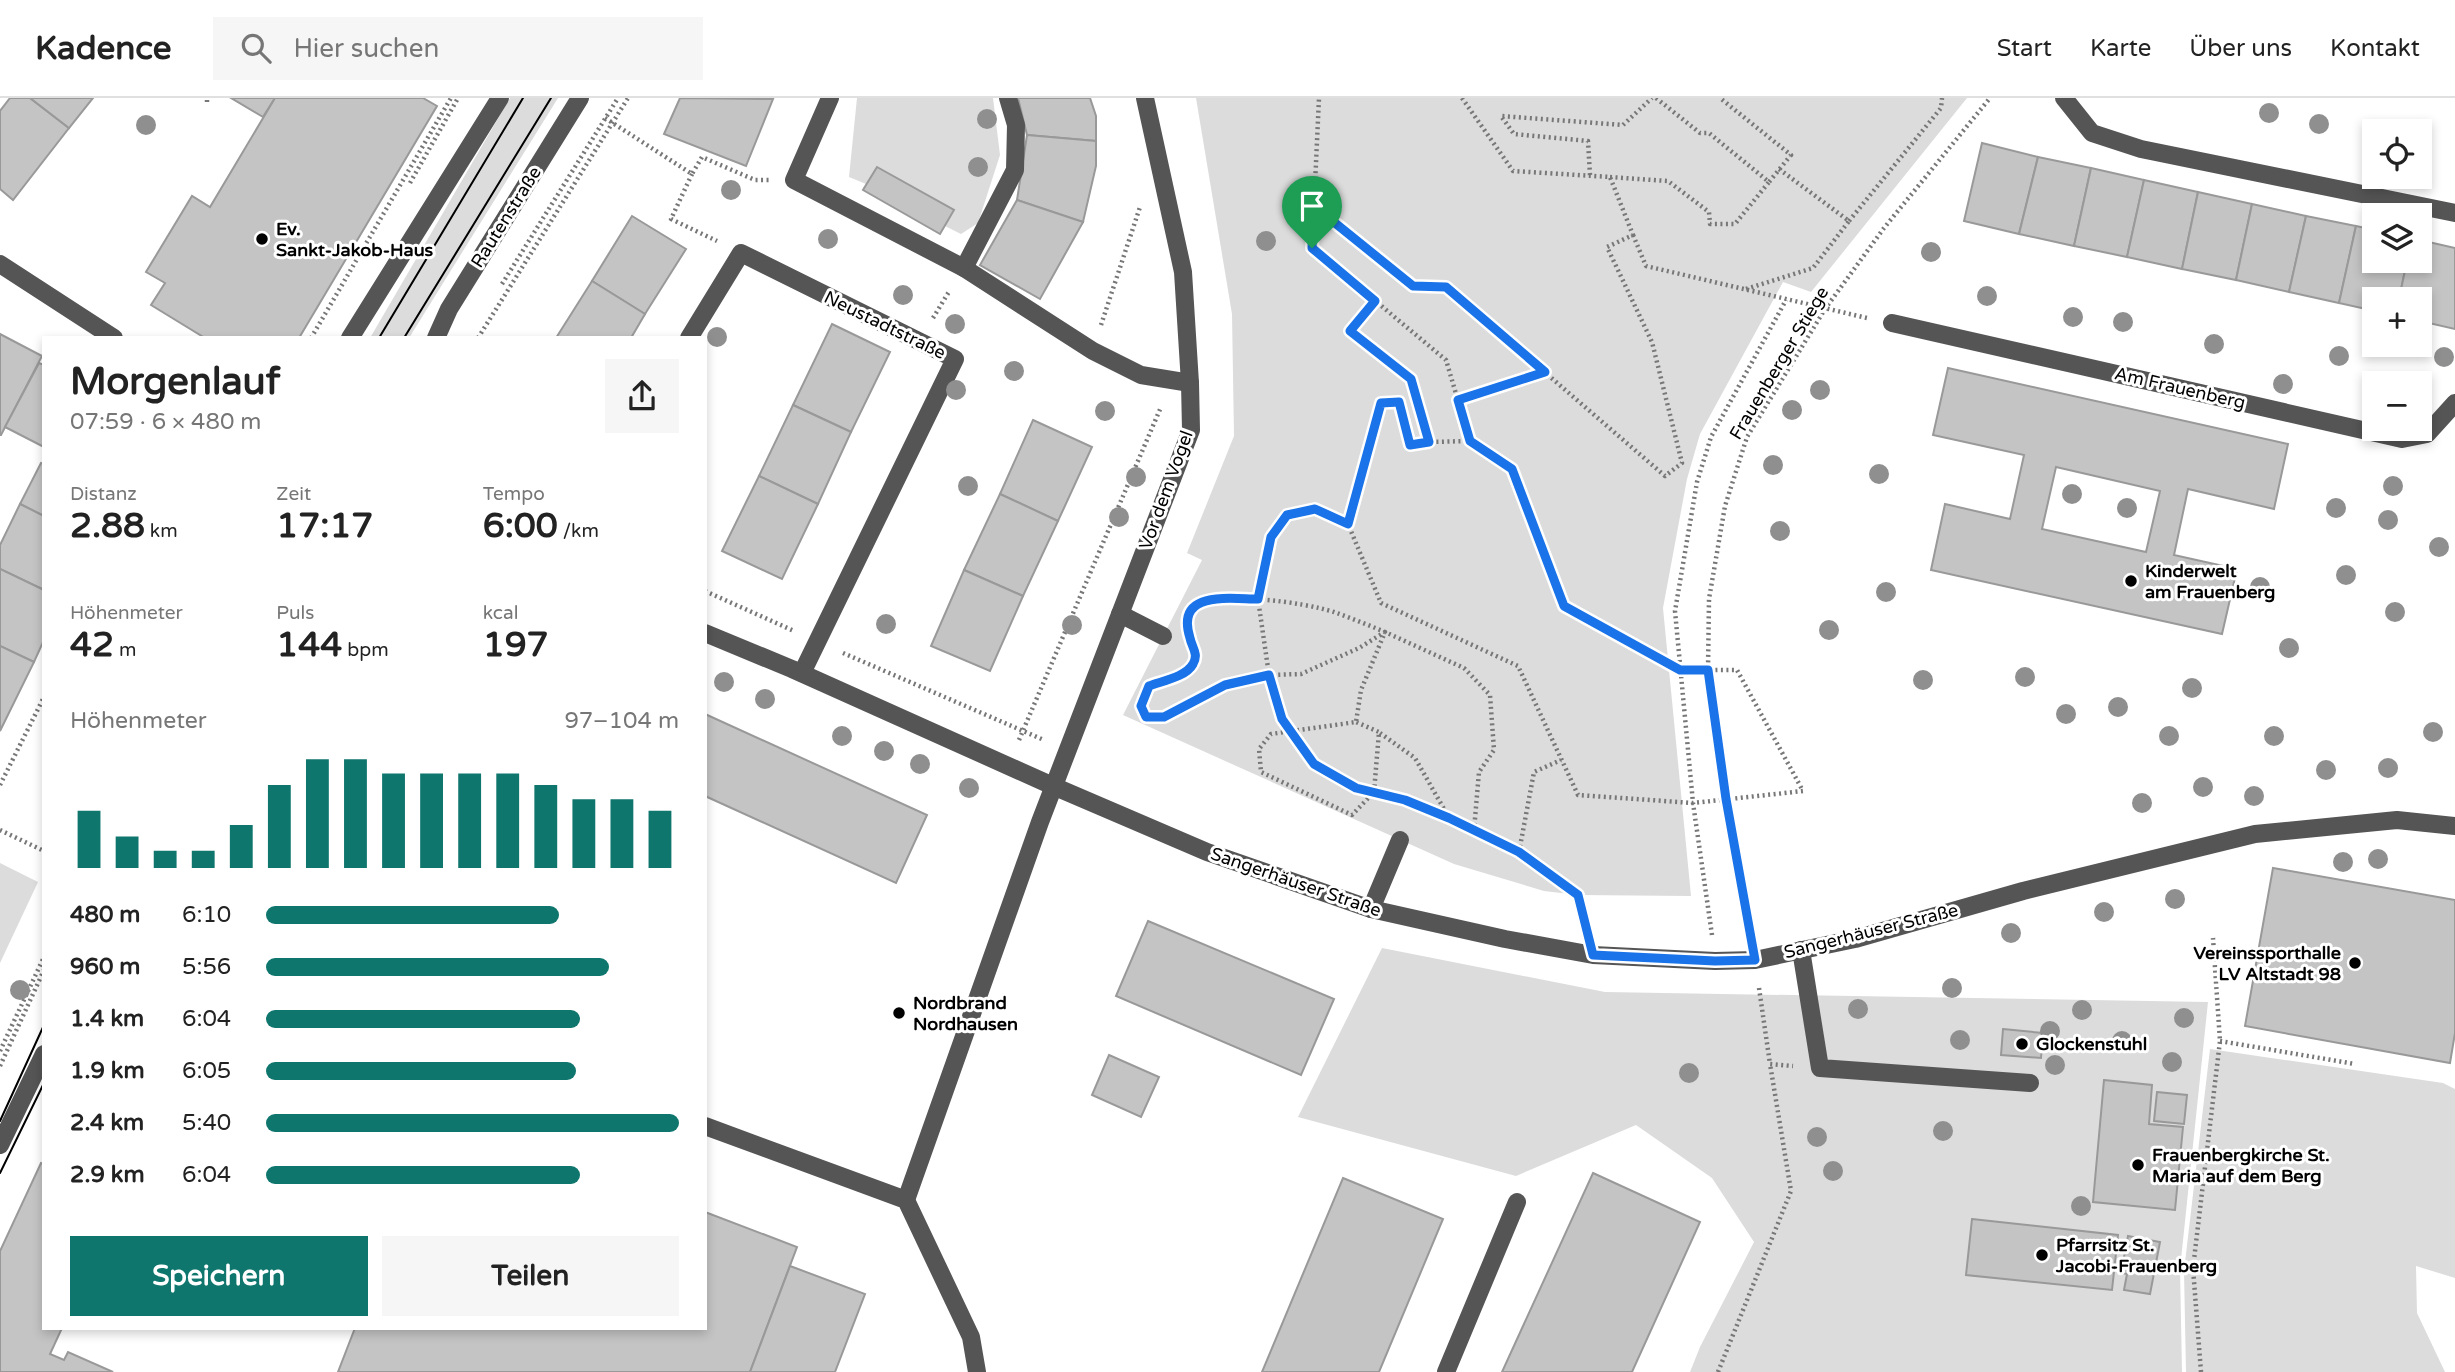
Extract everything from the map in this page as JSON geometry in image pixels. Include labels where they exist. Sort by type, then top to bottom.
[{"type":"street","points":[[351,336],[500,98]]},
{"type":"street","name":"Rautenstraße","points":[[437,336],[449,309],[580,98]]},
{"type":"street","points":[[830,98],[794,180],[964,268],[1093,351],[1142,375],[1191,383]]},
{"type":"street","points":[[964,268],[1015,170],[1016,125],[1008,98]]},
{"type":"street","name":"Vor dem Vogel","points":[[906,1200],[1053,786],[1191,430],[1191,383],[1183,272],[1145,98]]},
{"type":"street","points":[[2064,98],[2092,133],[2141,149],[2455,213]]},
{"type":"street","points":[[690,336],[741,253]]},
{"type":"street","name":"Neustadtstraße","points":[[741,253],[955,359],[802,673]]},
{"type":"street","points":[[0,264],[111,336]]},
{"type":"street","name":"Am Frauenberg","points":[[1892,323],[2402,439],[2427,434],[2455,403]]},
{"type":"street","points":[[1120,614],[1163,636]]},
{"type":"street","points":[[707,634],[802,673],[1053,786]]},
{"type":"street","name":"Sangerhäuser Straße","points":[[1053,786],[1207,852],[1371,909],[1505,939],[1593,955],[1715,961],[1755,960],[1855,939],[2024,891],[2255,834],[2397,820],[2455,826]]},
{"type":"street","points":[[1371,909],[1400,840]]},
{"type":"street","points":[[1801,950],[1820,1068],[2030,1083]]},
{"type":"street","points":[[0,1145],[42,1058]]},
{"type":"street","points":[[707,1127],[906,1200],[971,1337],[977,1372]]},
{"type":"street","points":[[1446,1372],[1517,1202]]},
{"type":"path","points":[[312,336],[450,98]]},
{"type":"path","points":[[497,292],[618,98]]},
{"type":"path","points":[[479,336],[628,98]]},
{"type":"path","points":[[1319,98],[1312,248],[1446,360],[1470,441]]},
{"type":"path","points":[[1462,98],[1513,171],[1668,181],[1709,212],[1710,224],[1735,224],[1791,155],[1720,98]]},
{"type":"path","points":[[1590,175],[1588,141],[1514,134],[1501,116],[1623,125],[1654,98],[1700,133],[1709,133],[1769,182]]},
{"type":"path","points":[[1743,290],[1812,268],[1941,108],[1942,98]]},
{"type":"path","name":"Frauenberger Stiege","points":[[1718,1372],[1791,1191],[1755,960],[1726,799],[1708,670],[1709,599],[1728,494],[1748,437],[1825,309],[1884,228],[1990,98]]},
{"type":"path","points":[[605,118],[692,174]]},
{"type":"path","points":[[741,253],[671,219],[702,157],[755,180],[794,180]]},
{"type":"path","points":[[1098,334],[1158,157]]},
{"type":"path","points":[[1779,169],[1849,220]]},
{"type":"path","points":[[1609,177],[1646,266],[1892,323]]},
{"type":"path","points":[[1314,206],[1413,286],[1446,287],[1665,475],[1682,463],[1652,342],[1607,247],[1633,235]]},
{"type":"path","points":[[930,324],[945,298]]},
{"type":"path","points":[[1715,961],[1693,803],[1675,611],[1696,482],[1712,437],[1786,300]]},
{"type":"path","points":[[1375,301],[1350,331],[1411,379],[1429,442]]},
{"type":"path","points":[[1458,400],[1545,372]]},
{"type":"path","points":[[1023,731],[1172,380]]},
{"type":"path","points":[[1399,402],[1410,445],[1470,441],[1512,469],[1564,606],[1680,670],[1737,670],[1803,792],[1693,803],[1578,795],[1518,666],[1381,603],[1348,524],[1381,403],[1399,402]]},
{"type":"path","points":[[1348,524],[1315,509],[1287,515],[1271,537],[1258,599],[1269,675],[1282,719],[1314,764],[1356,788],[1405,800],[1519,852],[1578,895],[1593,955]]},
{"type":"path","points":[[707,592],[1068,751]]},
{"type":"path","points":[[1189,629],[1187,621],[1194,606],[1207,599],[1258,599],[1331,611],[1464,668],[1490,695],[1494,750],[1479,772],[1474,830]]},
{"type":"path","points":[[1190,638],[1196,652],[1194,664],[1185,672],[1149,686],[1141,706],[1146,717],[1164,717],[1225,685],[1269,675],[1301,674],[1359,648],[1385,632]]},
{"type":"path","points":[[1356,722],[1361,690],[1385,632]]},
{"type":"path","points":[[0,785],[42,701]]},
{"type":"path","points":[[1379,732],[1374,792],[1352,815],[1261,772],[1259,749],[1271,734],[1356,722],[1379,732],[1415,758],[1449,818]]},
{"type":"path","points":[[1519,852],[1534,772],[1561,760]]},
{"type":"path","points":[[0,830],[42,850]]},
{"type":"path","points":[[2201,1372],[2193,1268],[2220,1041],[2213,938]]},
{"type":"path","points":[[0,1051],[42,961]]},
{"type":"path","points":[[0,1066],[42,974]]},
{"type":"path","points":[[2220,1041],[2355,1064]]},
{"type":"path","points":[[1770,1064],[1820,1068]]},
{"type":"shaded area","points":[[510,98],[558,98],[410,336],[371,336]]},
{"type":"shaded area","points":[[857,98],[993,98],[1000,155],[978,223],[961,234],[945,226],[953,210],[877,168],[866,184],[849,177]]},
{"type":"shaded area","points":[[1196,98],[1967,98],[1811,292],[1783,282],[1700,434],[1687,479],[1663,608],[1691,896],[1578,895],[1544,891],[1454,864],[1123,715],[1202,560],[1187,553],[1234,436],[1232,314]]},
{"type":"shaded area","points":[[0,863],[38,882],[0,963]]},
{"type":"shaded area","points":[[1382,948],[1605,992],[2208,1002],[2180,1269],[2182,1372],[1690,1372],[1754,1242],[1712,1178],[1636,1125],[1516,1176],[1298,1117]]},
{"type":"shaded area","points":[[2210,1049],[2443,1083],[2455,1089],[2455,1278],[2416,1266],[2417,1313],[2445,1372],[2186,1372],[2184,1271]]},
{"type":"building","points":[[10,98],[30,98],[69,128],[13,200],[0,189],[0,111]]},
{"type":"building","points":[[30,98],[93,98],[69,128]]},
{"type":"building","points":[[231,98],[275,98],[263,117]]},
{"type":"building","name":"Ev. Sankt-Jakob-Haus","points":[[275,98],[423,98],[437,106],[300,336],[202,336],[151,305],[165,283],[146,272],[192,196],[210,207]]},
{"type":"building","points":[[680,98],[773,99],[746,166],[664,134]]},
{"type":"building","points":[[1018,98],[1090,98],[1096,116],[1096,141],[1027,135]]},
{"type":"building","points":[[1027,135],[1096,141],[1096,166],[1083,222],[1017,200]]},
{"type":"building","points":[[1982,143],[2038,157],[2019,234],[1964,221]]},
{"type":"building","points":[[2038,157],[2091,168],[2074,246],[2019,234]]},
{"type":"building","points":[[877,167],[954,210],[940,234],[863,190]]},
{"type":"building","points":[[2091,168],[2144,180],[2127,257],[2074,246]]},
{"type":"building","points":[[2144,180],[2198,192],[2182,269],[2127,257]]},
{"type":"building","points":[[2198,192],[2252,204],[2236,280],[2182,269]]},
{"type":"building","points":[[1017,200],[1083,222],[1040,299],[980,265]]},
{"type":"building","points":[[2252,204],[2306,216],[2289,292],[2236,280]]},
{"type":"building","points":[[632,216],[686,249],[645,314],[592,281]]},
{"type":"building","points":[[2306,216],[2356,226],[2339,303],[2289,292]]},
{"type":"building","points":[[2356,226],[2362,227],[2362,273],[2404,273],[2402,287],[2362,287],[2362,308],[2339,303]]},
{"type":"building","points":[[2432,243],[2455,248],[2455,329],[2432,324],[2432,287],[2402,287],[2404,273],[2432,273]]},
{"type":"building","points":[[592,281],[645,314],[632,336],[557,336]]},
{"type":"building","points":[[832,324],[890,352],[851,432],[793,405]]},
{"type":"building","points":[[0,334],[42,356],[1,435],[0,435]]},
{"type":"building","points":[[39,363],[42,364],[42,446],[5,427]]},
{"type":"building","name":"Kinderwelt am Frauenberg","points":[[1948,368],[2288,444],[2274,509],[2188,489],[2174,555],[2237,569],[2222,634],[1931,570],[1945,504],[2010,519],[2024,455],[1933,435]],"holes":[[[2056,467],[2160,491],[2146,552],[2042,529]]]},
{"type":"building","points":[[793,405],[851,432],[818,504],[759,476]]},
{"type":"building","points":[[1033,420],[1092,447],[1058,521],[1000,494]]},
{"type":"building","points":[[41,463],[42,463],[42,515],[20,504]]},
{"type":"building","points":[[759,476],[818,504],[782,579],[722,551]]},
{"type":"building","points":[[1000,494],[1058,521],[1023,596],[964,570]]},
{"type":"building","points":[[20,504],[42,515],[42,589],[0,569],[0,545]]},
{"type":"building","points":[[0,569],[42,589],[42,644],[34,662],[0,646]]},
{"type":"building","points":[[964,570],[1023,596],[990,671],[931,646]]},
{"type":"building","points":[[0,646],[34,662],[0,731]]},
{"type":"building","points":[[707,715],[927,815],[896,883],[707,797]]},
{"type":"building","name":"Vereinssporthalle LV Altstadt 98","points":[[2273,868],[2455,900],[2455,1033],[2450,1063],[2245,1026]]},
{"type":"building","points":[[1148,921],[1334,999],[1301,1075],[1116,996]]},
{"type":"building","name":"Glockenstuhl","points":[[2003,1029],[2043,1033],[2041,1058],[2001,1055]]},
{"type":"building","points":[[1109,1055],[1159,1077],[1141,1117],[1092,1095]]},
{"type":"building","name":"Frauenbergkirche St. Maria auf dem Berg","points":[[2104,1080],[2152,1085],[2149,1124],[2183,1127],[2175,1210],[2093,1202]]},
{"type":"building","points":[[2157,1092],[2187,1095],[2184,1124],[2154,1121]]},
{"type":"building","points":[[42,1163],[42,1330],[61,1330],[50,1354],[64,1360],[68,1352],[113,1372],[0,1372],[0,1251]]},
{"type":"building","points":[[1593,1173],[1700,1222],[1632,1372],[1502,1372]]},
{"type":"building","points":[[1343,1178],[1443,1219],[1379,1372],[1262,1372]]},
{"type":"building","points":[[707,1213],[797,1247],[750,1372],[338,1372],[354,1330],[707,1330]]},
{"type":"building","name":"Pfarrsitz St. Jacobi-Frauenberg","points":[[1972,1219],[2118,1235],[2112,1290],[1966,1275]]},
{"type":"building","points":[[2128,1236],[2160,1242],[2150,1294],[2124,1290],[2127,1274],[2121,1273]]},
{"type":"building","points":[[790,1266],[865,1294],[835,1372],[750,1372]]},
{"type":"tram line","points":[[380,336],[523,98]]},
{"type":"tram line","points":[[405,336],[551,98]]},
{"type":"tram line","points":[[0,1121],[42,1029]]},
{"type":"tram line","points":[[0,1173],[42,1087]]},
{"type":"place","name":"Ev. Sankt-Jakob-Haus","points":[[262,239]]},
{"type":"place","name":"Kinderwelt am Frauenberg","points":[[2131,581]]},
{"type":"place","name":"Vereinssporthalle LV Altstadt 98","points":[[2355,963]]},
{"type":"place","name":"Nordbrand Nordhausen","points":[[899,1013]]},
{"type":"place","name":"Glockenstuhl","points":[[2022,1044]]},
{"type":"place","name":"Frauenbergkirche St. Maria auf dem Berg","points":[[2138,1165]]},
{"type":"place","name":"Pfarrsitz St. Jacobi-Frauenberg","points":[[2042,1255]]},
{"type":"route","points":[[1314,206],[1413,286],[1446,287],[1545,372],[1458,400],[1470,441],[1512,469],[1564,606],[1680,670],[1708,670],[1726,799],[1755,960],[1715,961],[1593,955],[1578,895],[1519,852],[1405,800],[1356,788],[1314,764],[1282,719],[1269,675],[1225,685],[1164,717],[1146,717],[1141,706],[1149,686],[1185,672],[1194,664],[1196,652],[1187,621],[1194,606],[1207,599],[1258,599],[1271,537],[1287,515],[1315,509],[1348,524],[1381,403],[1399,402],[1410,445],[1429,442],[1411,379],[1350,331],[1375,301],[1312,248],[1314,206]]}]
